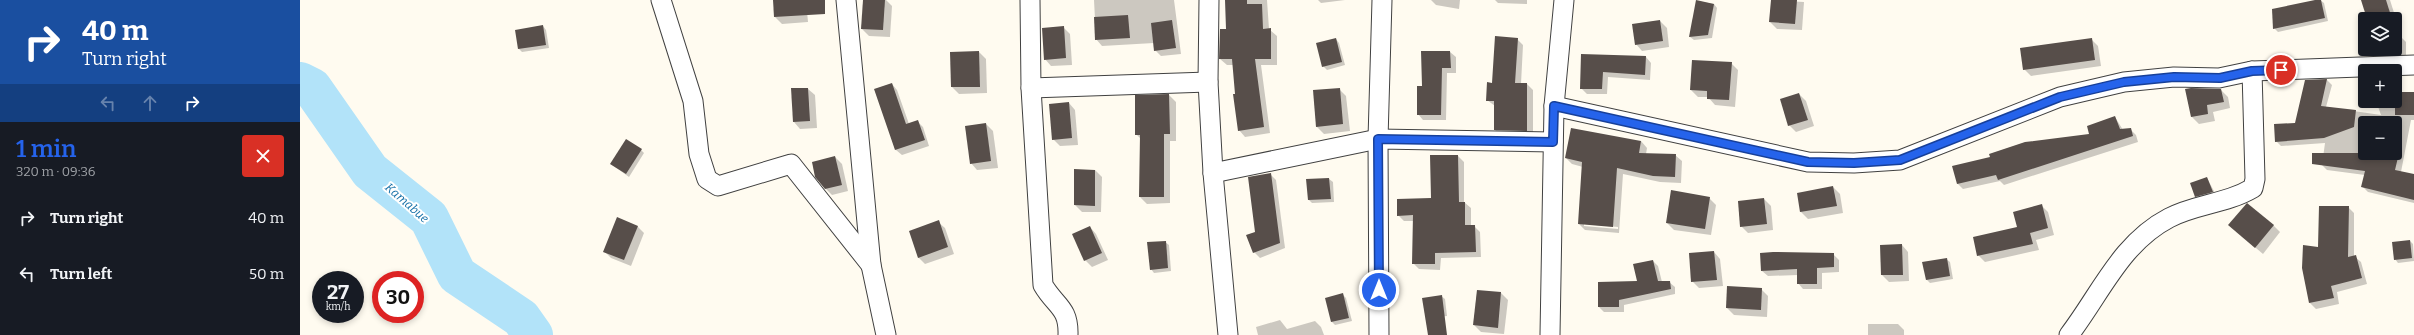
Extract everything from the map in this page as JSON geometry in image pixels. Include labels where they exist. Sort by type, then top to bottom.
[{"type":"street","points":[[661,0],[693,101],[699,154],[707,179],[718,186],[791,164],[871,265]]},
{"type":"street","points":[[846,0],[871,265],[886,335]]},
{"type":"street","points":[[1030,0],[1031,88],[1042,285],[1049,296],[1065,311],[1068,324],[1068,335]]},
{"type":"street","points":[[1209,0],[1208,82],[1213,173],[1228,335]]},
{"type":"street","points":[[1379,335],[1378,139],[1382,0]]},
{"type":"street","points":[[1550,335],[1554,106],[1564,0]]},
{"type":"street","points":[[1554,106],[1808,162],[1854,163],[1900,160],[2060,97],[2124,82],[2174,77],[2220,78],[2252,71],[2414,65]]},
{"type":"street","points":[[2069,335],[2123,254],[2140,237],[2170,217],[2240,195],[2253,188],[2255,179],[2252,71]]},
{"type":"street","points":[[1031,88],[1208,82]]},
{"type":"street","points":[[1213,173],[1378,139],[1553,142]]},
{"type":"building","points":[[773,0],[825,0],[825,14],[774,17]]},
{"type":"building","points":[[863,0],[885,0],[883,30],[861,29]]},
{"type":"building","points":[[1225,0],[1247,0],[1247,4],[1262,4],[1263,29],[1271,28],[1271,59],[1255,59],[1264,127],[1238,131],[1233,94],[1235,94],[1232,59],[1219,59],[1220,29],[1226,29]]},
{"type":"building","points":[[1696,0],[1714,4],[1708,35],[1689,37]]},
{"type":"building","points":[[1771,0],[1797,0],[1795,24],[1769,22]]},
{"type":"building","points":[[2321,0],[2325,18],[2273,29],[2272,9]]},
{"type":"building","points":[[2361,0],[2386,0],[2390,12],[2365,12]]},
{"type":"building","points":[[1128,15],[1130,38],[1095,40],[1094,17]]},
{"type":"building","points":[[1172,20],[1176,48],[1154,51],[1151,23]]},
{"type":"building","points":[[1660,20],[1663,41],[1635,45],[1632,24]]},
{"type":"building","points":[[543,25],[546,45],[518,49],[515,30]]},
{"type":"building","points":[[1064,26],[1066,58],[1044,60],[1042,28]]},
{"type":"building","points":[[1495,36],[1518,38],[1515,83],[1527,83],[1527,131],[1494,130],[1494,101],[1486,101],[1487,82],[1492,83]]},
{"type":"building","points":[[1336,38],[1342,62],[1322,67],[1316,43]]},
{"type":"building","points":[[2092,38],[2095,60],[2023,70],[2020,48]]},
{"type":"building","points":[[979,51],[980,87],[951,87],[950,52]]},
{"type":"building","points":[[1421,51],[1450,51],[1451,68],[1442,68],[1441,115],[1417,115],[1417,86],[1422,86]]},
{"type":"building","points":[[1581,54],[1646,56],[1645,75],[1603,72],[1602,89],[1580,89]]},
{"type":"building","points":[[1692,60],[1732,62],[1729,100],[1707,99],[1707,91],[1690,90]]},
{"type":"building","points":[[2327,79],[2321,106],[2356,110],[2354,127],[2324,138],[2275,142],[2274,124],[2295,123],[2305,80]]},
{"type":"building","points":[[892,83],[906,124],[918,120],[925,140],[895,150],[874,89]]},
{"type":"building","points":[[791,88],[808,88],[810,121],[793,122]]},
{"type":"building","points":[[1340,88],[1343,124],[1316,127],[1313,90]]},
{"type":"building","points":[[2185,89],[2221,89],[2224,102],[2207,105],[2208,114],[2191,117]]},
{"type":"building","points":[[2402,92],[2414,92],[2414,115],[2395,115],[2395,108],[2402,108]]},
{"type":"building","points":[[1799,93],[1808,120],[1788,126],[1780,99]]},
{"type":"building","points":[[1169,94],[1170,134],[1164,134],[1164,197],[1139,197],[1140,135],[1135,135],[1135,95]]},
{"type":"building","points":[[1069,102],[1072,138],[1052,140],[1049,104]]},
{"type":"building","points":[[2115,116],[2120,129],[2131,128],[2133,136],[1998,180],[1996,175],[1957,184],[1952,166],[1990,157],[1989,154],[2025,142],[2089,134],[2087,126]]},
{"type":"building","points":[[986,123],[991,161],[970,164],[965,126]]},
{"type":"building","points":[[1571,128],[1641,141],[1639,153],[1676,154],[1675,177],[1653,176],[1617,168],[1613,227],[1578,224],[1582,162],[1565,158]]},
{"type":"building","points":[[626,139],[642,149],[626,174],[610,164]]},
{"type":"building","points":[[2312,153],[2358,153],[2358,160],[2397,160],[2395,170],[2414,174],[2414,200],[2361,187],[2365,171],[2312,164]]},
{"type":"building","points":[[1430,155],[1458,155],[1459,202],[1465,202],[1465,225],[1475,225],[1476,252],[1435,253],[1435,264],[1412,264],[1413,215],[1397,216],[1397,199],[1431,198]]},
{"type":"building","points":[[835,156],[842,185],[825,189],[815,177],[812,162]]},
{"type":"building","points":[[1074,169],[1095,170],[1095,206],[1074,205]]},
{"type":"building","points":[[1271,173],[1280,243],[1253,253],[1246,235],[1255,232],[1248,177]]},
{"type":"building","points":[[2207,177],[2213,192],[2195,197],[2190,183]]},
{"type":"building","points":[[1329,178],[1331,199],[1308,200],[1306,179]]},
{"type":"building","points":[[1833,186],[1837,206],[1800,212],[1797,193]]},
{"type":"building","points":[[1671,190],[1710,197],[1705,229],[1666,223]]},
{"type":"building","points":[[1764,198],[1767,224],[1740,227],[1738,201]]},
{"type":"building","points":[[2247,203],[2274,225],[2255,248],[2228,225]]},
{"type":"building","points":[[2042,204],[2048,228],[2030,233],[2033,244],[1977,256],[1973,237],[2017,227],[2013,212]]},
{"type":"building","points":[[2319,206],[2349,206],[2348,257],[2356,255],[2362,278],[2331,286],[2334,298],[2309,303],[2302,268],[2303,245],[2318,247]]},
{"type":"building","points":[[617,217],[638,226],[624,260],[603,252]]},
{"type":"building","points":[[939,220],[948,247],[918,258],[909,231]]},
{"type":"building","points":[[1090,226],[1102,253],[1084,261],[1072,234]]},
{"type":"building","points":[[2410,240],[2412,258],[2394,260],[2392,242]]},
{"type":"building","points":[[1166,241],[1168,268],[1150,270],[1147,242]]},
{"type":"building","points":[[1902,244],[1903,275],[1881,275],[1880,245]]},
{"type":"building","points":[[1714,251],[1717,280],[1691,282],[1689,253]]},
{"type":"building","points":[[1760,253],[1834,253],[1834,267],[1817,268],[1817,284],[1797,284],[1797,269],[1761,271]]},
{"type":"building","points":[[1947,258],[1950,276],[1926,280],[1922,262]]},
{"type":"building","points":[[1653,260],[1658,281],[1670,281],[1671,289],[1619,300],[1619,307],[1598,307],[1598,282],[1637,281],[1633,264]]},
{"type":"building","points":[[1727,286],[1762,288],[1761,310],[1726,308]]},
{"type":"building","points":[[1477,290],[1501,292],[1498,328],[1473,325]]},
{"type":"building","points":[[1343,293],[1349,318],[1331,322],[1325,298]]},
{"type":"building","points":[[1442,295],[1447,335],[1428,335],[1422,298]]},
{"type":"waterway","name":"Kamabue","points":[[300,82],[312,88],[370,171],[429,218],[457,275],[521,318],[533,335]]},
{"type":"route","points":[[1379,290],[1378,139],[1553,142],[1554,106],[1808,162],[1854,163],[1900,160],[2060,97],[2124,82],[2174,77],[2220,78],[2252,71],[2281,70]]}]
